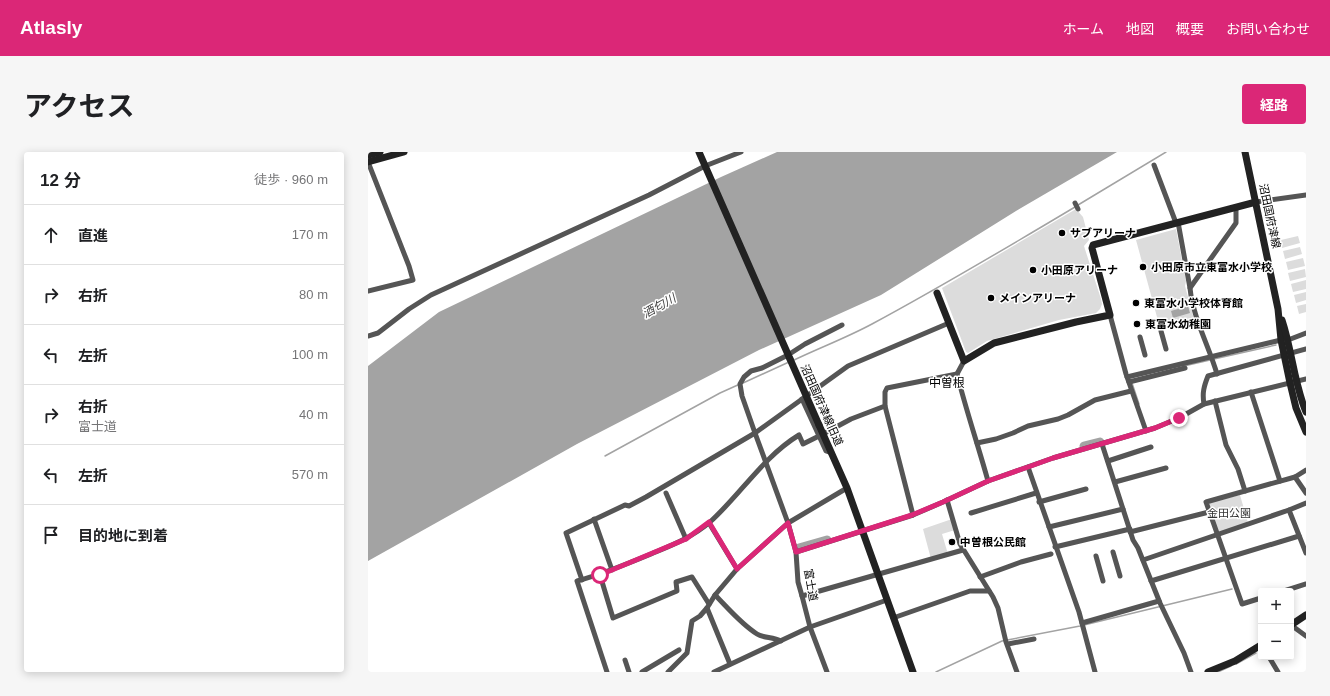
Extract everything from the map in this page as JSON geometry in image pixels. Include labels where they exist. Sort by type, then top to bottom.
[{"type":"street","points":[[368,156],[380,152]]},
{"type":"street","points":[[368,290],[413,280],[409,266],[368,162],[404,152]]},
{"type":"street","name":"沼田国府津線旧道","points":[[699,152],[819,425],[821,435],[832,453],[847,488],[913,672]]},
{"type":"street","points":[[368,341],[409,309],[431,295],[642,198],[705,166],[742,152]]},
{"type":"street","name":"沼田国府津線","points":[[1245,155],[1278,309],[1281,340],[1287,354],[1293,382],[1296,408],[1306,432]]},
{"type":"street","points":[[1154,165],[1177,223],[1191,296],[1217,374]]},
{"type":"street","points":[[1146,431],[1142,415],[1131,391],[1092,248],[1093,245],[1256,202],[1306,195]]},
{"type":"street","points":[[1074,203],[1078,209]]},
{"type":"street","points":[[1190,288],[1236,223],[1236,207]]},
{"type":"street","points":[[937,293],[964,361]]},
{"type":"street","points":[[988,481],[965,408],[957,374],[964,361],[994,343],[1110,315]]},
{"type":"street","points":[[582,580],[566,533],[624,505],[628,506],[646,497],[755,433],[848,366],[949,323]]},
{"type":"street","points":[[789,357],[805,344],[842,325]]},
{"type":"street","points":[[1161,331],[1166,349]]},
{"type":"street","points":[[368,336],[378,333]]},
{"type":"street","points":[[1129,380],[1306,333]]},
{"type":"street","points":[[1140,338],[1145,355]]},
{"type":"street","points":[[1204,404],[1202,398],[1203,389],[1208,376],[1306,349]]},
{"type":"street","name":"富士道","points":[[789,357],[751,371],[741,380],[740,384],[755,433],[788,523],[796,552],[798,582],[810,626],[827,672]]},
{"type":"street","points":[[1129,380],[1185,368]]},
{"type":"street","points":[[912,515],[885,406],[885,392],[887,388],[957,374]]},
{"type":"street","points":[[796,552],[912,515],[988,481],[1053,458],[1146,431],[1179,418],[1204,404],[1306,378]]},
{"type":"street","name":"沼田国府津線","points":[[1293,382],[1306,412]]},
{"type":"street","points":[[977,443],[1002,437],[1028,426],[1058,419],[1095,400],[1131,391]]},
{"type":"street","points":[[1251,392],[1280,481]]},
{"type":"street","points":[[802,399],[821,435]]},
{"type":"street","points":[[1215,401],[1226,445],[1238,470],[1245,492]]},
{"type":"street","points":[[607,672],[577,581],[600,575],[686,539],[709,522],[733,499],[754,474],[788,442],[799,435],[803,444],[851,419],[885,406]]},
{"type":"street","points":[[1102,444],[1130,530],[1161,604],[1184,652],[1191,672]]},
{"type":"street","points":[[1108,461],[1151,447]]},
{"type":"street","points":[[1028,467],[1083,625],[1095,672]]},
{"type":"street","points":[[1115,482],[1166,468]]},
{"type":"street","points":[[1258,599],[1242,604],[1206,502],[1295,477],[1306,470]]},
{"type":"street","points":[[1295,477],[1306,494]]},
{"type":"street","points":[[668,672],[688,653],[692,621],[700,616],[715,595],[737,569],[788,523],[847,488]]},
{"type":"street","points":[[1039,502],[1086,489]]},
{"type":"street","points":[[971,513],[1036,492]]},
{"type":"street","points":[[666,493],[686,539]]},
{"type":"street","points":[[947,500],[964,550],[998,608],[1017,672]]},
{"type":"street","points":[[1143,560],[1306,504]]},
{"type":"street","points":[[1049,527],[1123,509]]},
{"type":"street","points":[[1289,510],[1306,553]]},
{"type":"street","points":[[1056,547],[1209,512]]},
{"type":"street","points":[[594,519],[612,570]]},
{"type":"street","points":[[709,522],[737,569]]},
{"type":"street","points":[[1151,581],[1299,536]]},
{"type":"street","points":[[802,596],[964,550]]},
{"type":"street","points":[[1113,552],[1120,576]]},
{"type":"street","points":[[980,577],[1021,562],[1051,554]]},
{"type":"street","points":[[1096,556],[1103,581]]},
{"type":"street","points":[[600,575],[613,618],[677,591],[676,582],[692,577],[708,606],[730,664]]},
{"type":"street","points":[[1293,588],[1306,584]]},
{"type":"street","points":[[893,618],[970,591],[989,591]]},
{"type":"street","points":[[715,595],[742,622],[758,635],[781,641]]},
{"type":"street","points":[[714,672],[810,626],[887,600]]},
{"type":"street","points":[[1083,625],[1161,604]]},
{"type":"street","points":[[1292,624],[1306,615]]},
{"type":"street","points":[[1294,627],[1306,636]]},
{"type":"street","points":[[1007,642],[1034,639]]},
{"type":"street","points":[[1208,672],[1236,661],[1258,648]]},
{"type":"street","points":[[642,672],[679,650]]},
{"type":"street","points":[[626,660],[629,672]]},
{"type":"street","points":[[1271,660],[1278,672]]},
{"type":"green space","name":"小田原アリーナ","points":[[1076,209],[1083,217],[1089,240],[1084,246],[1101,299],[1102,304],[1100,309],[1096,313],[1059,320],[987,341],[968,353],[966,352],[942,288]]},
{"type":"green space","points":[[1176,229],[1186,281],[1185,286],[1194,319],[1160,328],[1136,240]]},
{"type":"green space","points":[[1298,236],[1300,243],[1282,248],[1281,240]]},
{"type":"green space","points":[[1300,247],[1302,254],[1285,259],[1283,251]]},
{"type":"green space","points":[[1303,258],[1305,266],[1288,270],[1286,262]]},
{"type":"green space","points":[[1305,269],[1306,277],[1290,281],[1288,273]]},
{"type":"green space","points":[[1306,280],[1306,289],[1293,292],[1291,284]]},
{"type":"green space","points":[[1306,292],[1306,300],[1296,303],[1294,295]]},
{"type":"green space","points":[[1306,304],[1306,312],[1299,314],[1297,306]]},
{"type":"green space","name":"金田公園","points":[[1240,495],[1248,523],[1218,533],[1208,503]]},
{"type":"green space","points":[[952,519],[955,530],[942,534],[948,554],[931,559],[923,529]]},
{"type":"water","name":"酒匂川","points":[[777,152],[1117,152],[1021,208],[881,295],[759,350],[577,444],[368,561],[368,366],[439,312],[721,177]]},
{"type":"water","points":[[1188,306],[1190,313],[1173,318],[1171,311]]},
{"type":"waterway","points":[[1078,205],[1166,152]]},
{"type":"waterway","points":[[792,361],[852,334],[898,310],[1075,207]]},
{"type":"waterway","points":[[1214,359],[1276,345]]},
{"type":"waterway","points":[[1184,366],[1210,360]]},
{"type":"waterway","points":[[743,383],[789,362]]},
{"type":"waterway","points":[[1132,383],[1139,404]]},
{"type":"waterway","points":[[605,456],[720,393],[740,384]]},
{"type":"waterway","points":[[1084,446],[1100,442]]},
{"type":"waterway","points":[[799,548],[827,540]]},
{"type":"waterway","points":[[936,672],[1002,641],[1080,626],[1232,589]]},
{"type":"waterway","points":[[1236,664],[1256,653]]},
{"type":"waterway","points":[[1218,672],[1231,666]]},
{"type":"place","name":"サブアリーナ","points":[[1062,233]]},
{"type":"place","name":"小田原市立東富水小学校","points":[[1143,267]]},
{"type":"place","name":"小田原アリーナ","points":[[1033,270]]},
{"type":"place","name":"メインアリーナ","points":[[991,298]]},
{"type":"place","name":"東富水小学校体育館","points":[[1136,303]]},
{"type":"place","name":"東富水幼稚園","points":[[1137,324]]},
{"type":"place","name":"中曽根公民館","points":[[952,542]]},
{"type":"district","name":"中曽根","points":[[947,383]]},
{"type":"route","points":[[600,575],[686,539],[709,522],[737,569],[788,523],[796,552],[912,515],[988,481],[1053,458],[1155,428],[1179,418]]}]
